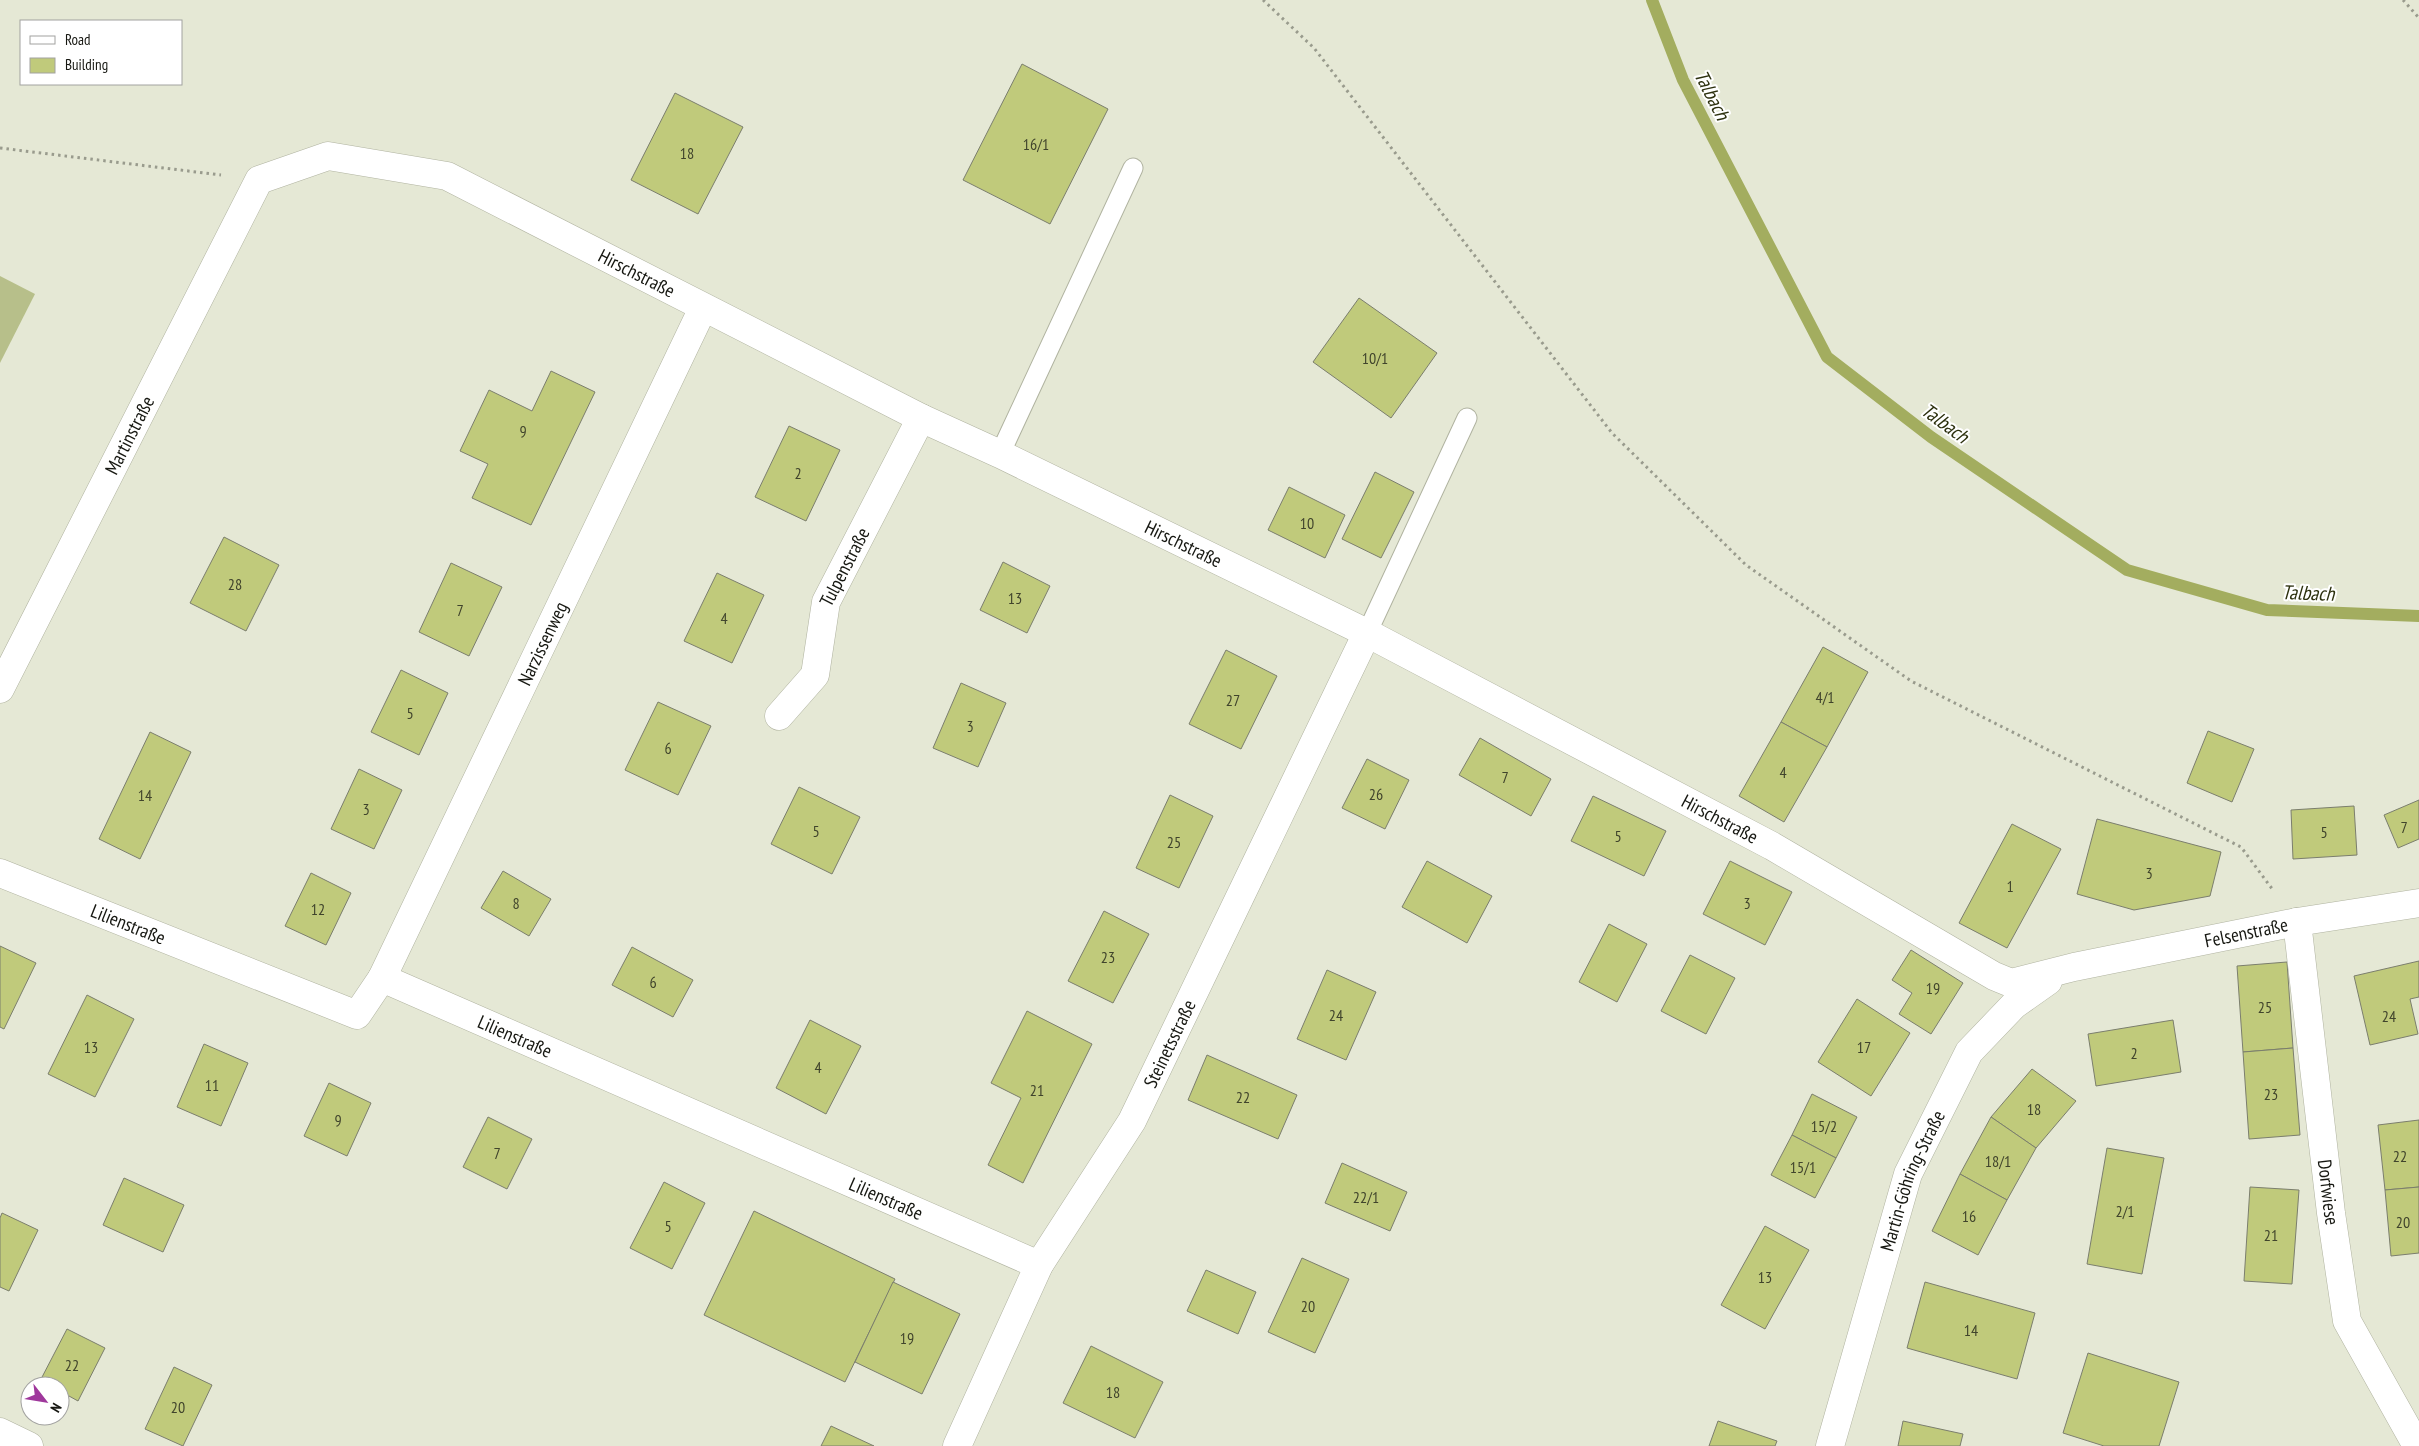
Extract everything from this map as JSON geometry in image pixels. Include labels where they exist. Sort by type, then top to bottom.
[{"type":"street","name":"Hirschstraße","points":[[259,180],[328,156],[447,176],[921,418],[1000,454],[1366,633],[1772,846],[1994,976],[2011,983],[2074,967]]},
{"type":"street","name":"Martinstraße","points":[[0,689],[259,180]]},
{"type":"street","name":"Narzissenweg","points":[[382,978],[703,308]]},
{"type":"street","name":"Tulpenstraße","points":[[779,716],[816,675],[826,602],[921,418]]},
{"type":"street","name":"Steinetsstraße","points":[[957,1446],[1039,1266],[1132,1121],[1366,633]]},
{"type":"street","name":"Lilienstraße","points":[[0,874],[357,1015],[382,978],[1039,1266]]},
{"type":"street","name":"Felsenstraße","points":[[2074,967],[2297,922],[2419,903]]},
{"type":"street","name":"Dorfwiese","points":[[2297,922],[2331,1213],[2347,1321],[2417,1446]]},
{"type":"street","name":"Martin-Göhring-Straße","points":[[1830,1446],[1908,1174],[1969,1052],[2014,1005],[2036,988],[2074,967]]},
{"type":"street","points":[[0,1432],[29,1446]]},
{"type":"lane","points":[[1000,454],[1134,168]]},
{"type":"lane","points":[[1366,633],[1467,418]]},
{"type":"path","points":[[1263,0],[1314,48],[1612,433],[1746,565],[1911,681],[2240,847],[2297,922]]},
{"type":"path","points":[[2403,0],[2419,18]]},
{"type":"path","points":[[0,148],[259,180]]},
{"type":"green space","points":[[0,276],[35,294],[0,363]]},
{"type":"building","points":[[1022,64],[1108,109],[1050,224],[963,180]]},
{"type":"building","points":[[675,93],[743,127],[698,214],[631,180]]},
{"type":"building","points":[[1359,298],[1437,353],[1391,418],[1313,362]]},
{"type":"building","points":[[551,371],[595,392],[531,525],[472,498],[488,464],[460,451],[489,390],[532,411]]},
{"type":"building","points":[[789,426],[840,450],[806,521],[755,497]]},
{"type":"building","points":[[1375,472],[1414,492],[1381,558],[1342,539]]},
{"type":"building","points":[[1289,487],[1345,515],[1325,558],[1268,530]]},
{"type":"building","points":[[224,537],[279,565],[246,631],[190,603]]},
{"type":"building","points":[[1003,562],[1050,586],[1027,633],[980,610]]},
{"type":"building","points":[[451,563],[502,587],[469,656],[419,632]]},
{"type":"building","points":[[717,573],[764,595],[732,663],[684,641]]},
{"type":"building","points":[[1823,647],[1868,672],[1827,747],[1781,722]]},
{"type":"building","points":[[1226,650],[1277,676],[1241,749],[1189,724]]},
{"type":"building","points":[[401,670],[448,693],[419,755],[371,732]]},
{"type":"building","points":[[961,683],[1006,703],[978,767],[933,748]]},
{"type":"building","points":[[658,702],[711,726],[678,795],[625,770]]},
{"type":"building","points":[[1781,722],[1827,747],[1784,822],[1739,796]]},
{"type":"building","points":[[2208,731],[2254,749],[2232,802],[2187,783]]},
{"type":"building","points":[[150,732],[191,752],[140,859],[99,839]]},
{"type":"building","points":[[1480,738],[1551,779],[1531,816],[1459,775]]},
{"type":"building","points":[[1367,759],[1409,780],[1385,829],[1342,808]]},
{"type":"building","points":[[359,769],[402,790],[374,849],[331,829]]},
{"type":"building","points":[[799,787],[860,817],[832,874],[771,844]]},
{"type":"building","points":[[1170,795],[1213,816],[1179,888],[1136,868]]},
{"type":"building","points":[[1593,796],[1666,831],[1644,876],[1571,841]]},
{"type":"building","points":[[2419,800],[2419,839],[2398,848],[2384,815]]},
{"type":"building","points":[[2354,806],[2357,855],[2293,859],[2291,810]]},
{"type":"building","points":[[2097,819],[2221,852],[2210,896],[2134,910],[2077,894]]},
{"type":"building","points":[[2012,824],[2061,849],[2007,948],[1959,923]]},
{"type":"building","points":[[1427,861],[1492,896],[1467,943],[1402,907]]},
{"type":"building","points":[[1730,861],[1792,892],[1765,945],[1703,914]]},
{"type":"building","points":[[503,871],[551,899],[529,936],[481,908]]},
{"type":"building","points":[[311,873],[351,893],[326,945],[285,926]]},
{"type":"building","points":[[1104,911],[1149,934],[1113,1003],[1068,981]]},
{"type":"building","points":[[1609,924],[1647,944],[1617,1002],[1579,982]]},
{"type":"building","points":[[0,946],[36,963],[4,1029],[0,1027]]},
{"type":"building","points":[[632,947],[693,980],[673,1017],[612,985]]},
{"type":"building","points":[[1911,950],[1963,983],[1931,1034],[1899,1014],[1912,993],[1892,980]]},
{"type":"building","points":[[1690,955],[1735,978],[1706,1034],[1661,1011]]},
{"type":"building","points":[[2419,961],[2419,997],[2410,999],[2418,1034],[2370,1045],[2354,976]]},
{"type":"building","points":[[2287,962],[2293,1048],[2243,1052],[2237,966]]},
{"type":"building","points":[[1327,970],[1376,992],[1346,1060],[1297,1039]]},
{"type":"building","points":[[87,995],[134,1019],[95,1097],[48,1074]]},
{"type":"building","points":[[1857,999],[1910,1033],[1871,1096],[1818,1062]]},
{"type":"building","points":[[1027,1011],[1092,1044],[1023,1183],[988,1165],[1021,1098],[991,1083]]},
{"type":"building","points":[[810,1020],[861,1046],[826,1114],[776,1088]]},
{"type":"building","points":[[2173,1020],[2181,1072],[2096,1086],[2088,1034]]},
{"type":"building","points":[[204,1044],[248,1063],[221,1126],[177,1107]]},
{"type":"building","points":[[2293,1048],[2300,1135],[2249,1139],[2243,1052]]},
{"type":"building","points":[[1207,1055],[1297,1095],[1278,1139],[1188,1100]]},
{"type":"building","points":[[2032,1069],[2076,1101],[2036,1148],[1991,1117]]},
{"type":"building","points":[[329,1083],[371,1103],[347,1156],[304,1136]]},
{"type":"building","points":[[1812,1094],[1857,1117],[1836,1158],[1792,1135]]},
{"type":"building","points":[[488,1117],[532,1139],[507,1189],[463,1167]]},
{"type":"building","points":[[1991,1117],[2036,1148],[2007,1200],[1960,1174]]},
{"type":"building","points":[[2419,1120],[2419,1187],[2385,1190],[2378,1125]]},
{"type":"building","points":[[1792,1135],[1836,1158],[1815,1198],[1771,1175]]},
{"type":"building","points":[[2107,1148],[2164,1158],[2142,1274],[2087,1264]]},
{"type":"building","points":[[1342,1163],[1407,1192],[1390,1231],[1325,1203]]},
{"type":"building","points":[[1960,1174],[2007,1200],[1978,1255],[1932,1231]]},
{"type":"building","points":[[124,1178],[184,1205],[163,1252],[103,1225]]},
{"type":"building","points":[[664,1182],[705,1203],[672,1269],[630,1248]]},
{"type":"building","points":[[2250,1187],[2299,1190],[2292,1284],[2244,1281]]},
{"type":"building","points":[[2419,1187],[2419,1253],[2391,1256],[2385,1190]]},
{"type":"building","points":[[754,1211],[895,1279],[845,1382],[704,1315]]},
{"type":"building","points":[[2,1213],[38,1230],[9,1291],[0,1287],[0,1218]]},
{"type":"building","points":[[1765,1226],[1809,1250],[1765,1329],[1721,1305]]},
{"type":"building","points":[[1302,1258],[1349,1279],[1315,1353],[1268,1332]]},
{"type":"building","points":[[1206,1270],[1256,1292],[1238,1334],[1187,1311]]},
{"type":"building","points":[[893,1282],[960,1314],[922,1394],[855,1362]]},
{"type":"building","points":[[1925,1282],[2035,1313],[2017,1379],[1907,1348]]},
{"type":"building","points":[[67,1329],[105,1348],[78,1401],[70,1397],[70,1376],[43,1376]]},
{"type":"building","points":[[1091,1346],[1163,1382],[1135,1438],[1063,1403]]},
{"type":"building","points":[[2088,1353],[2179,1382],[2159,1446],[2104,1446],[2063,1433]]},
{"type":"building","points":[[174,1367],[212,1385],[183,1446],[145,1429]]},
{"type":"building","points":[[1718,1421],[1777,1441],[1775,1446],[1709,1446]]},
{"type":"building","points":[[1903,1421],[1963,1434],[1960,1446],[1898,1446]]},
{"type":"building","points":[[831,1426],[874,1446],[821,1446]]},
{"type":"waterway","name":"Talbach","points":[[1652,0],[1683,80],[1827,357],[1931,437],[2127,570],[2267,610],[2419,616]]}]
